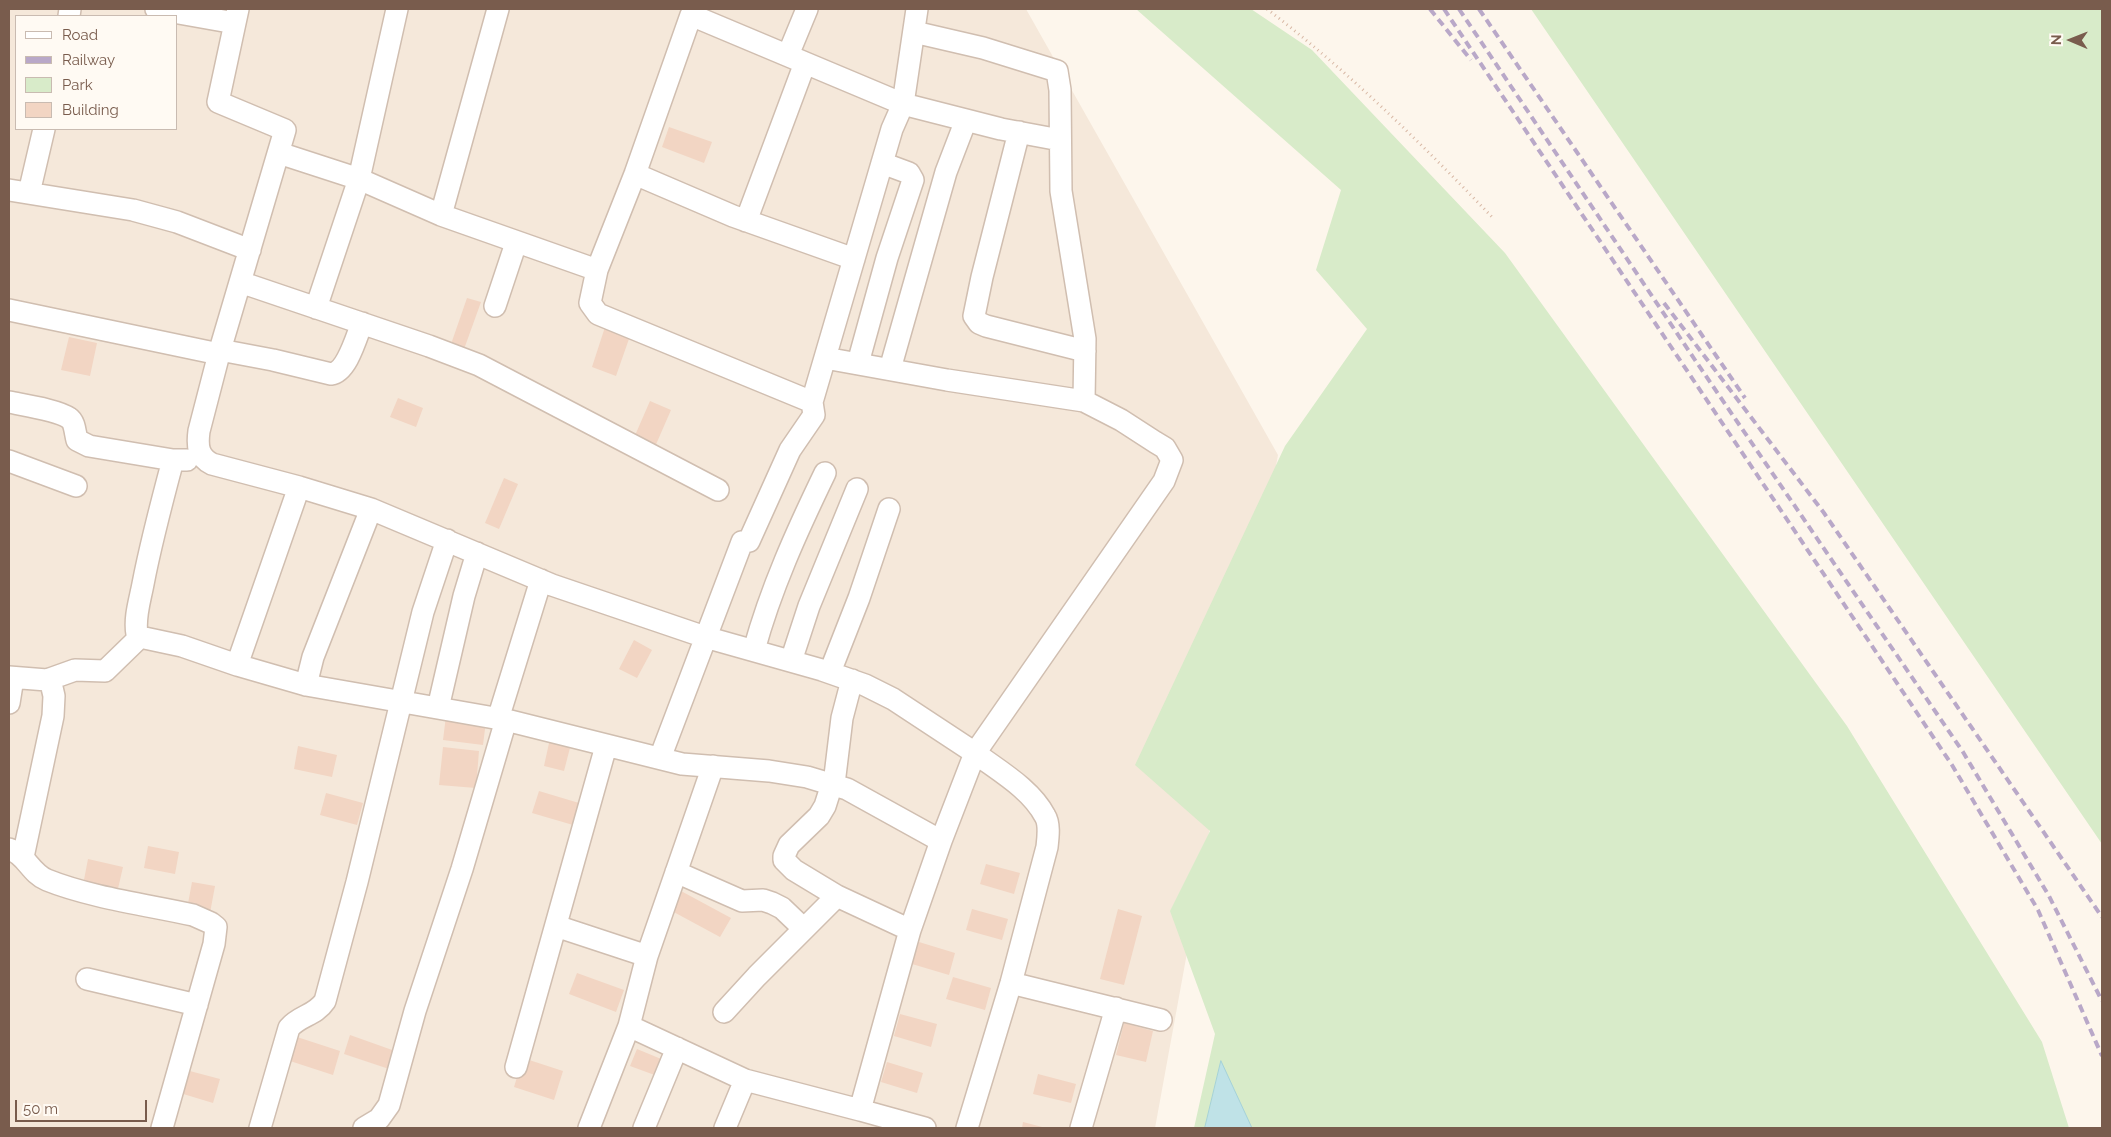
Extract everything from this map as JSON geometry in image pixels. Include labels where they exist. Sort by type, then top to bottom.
[{"type":"street","points":[[156,9],[236,16],[218,102],[286,130],[240,282],[199,431],[199,451],[202,458]]},
{"type":"street","points":[[316,308],[359,179],[397,9]]},
{"type":"street","points":[[441,216],[498,9]]},
{"type":"street","points":[[746,221],[796,59],[808,9]]},
{"type":"street","points":[[660,758],[742,542],[749,541],[790,450],[814,415],[812,402],[892,129],[902,104],[917,9]]},
{"type":"street","points":[[812,402],[598,314],[590,303],[597,270],[635,174],[692,12],[902,104],[1060,140]]},
{"type":"street","points":[[914,32],[983,48],[1057,71],[1060,90],[1061,192],[1085,339],[1084,401]]},
{"type":"street","points":[[890,369],[946,172],[966,120]]},
{"type":"street","points":[[44,130],[19,192],[133,210],[178,222],[250,250]]},
{"type":"street","points":[[1019,132],[974,316],[979,323],[986,326],[1085,351]]},
{"type":"street","points":[[279,152],[359,179],[441,216],[597,270]]},
{"type":"street","points":[[858,363],[887,258],[913,180],[909,173],[882,163]]},
{"type":"street","points":[[635,174],[746,221],[854,259]]},
{"type":"street","points":[[495,306],[516,243]]},
{"type":"street","points":[[240,282],[479,365],[718,490]]},
{"type":"street","points":[[9,310],[220,352],[273,360],[331,374],[336,374],[344,367],[362,323]]},
{"type":"street","points":[[826,358],[947,380],[1084,401],[1121,420],[1165,448],[1172,460],[1170,468],[1153,497],[975,753],[941,841],[910,930],[860,1110]]},
{"type":"street","points":[[9,402],[69,418],[73,422],[77,440],[89,446],[173,460],[202,458],[212,464],[234,471],[300,487],[371,510],[541,580],[705,637],[830,672],[893,699],[975,753],[1028,794],[1046,817],[1049,834],[1011,984],[967,1128]]},
{"type":"street","points":[[173,460],[152,536],[136,627],[137,634],[140,637],[182,646],[237,665],[306,685],[502,719],[682,764],[769,771],[807,777],[847,789],[941,841]]},
{"type":"street","points":[[9,461],[76,486]]},
{"type":"street","points":[[754,650],[765,608],[805,514],[825,473]]},
{"type":"street","points":[[237,665],[300,487]]},
{"type":"street","points":[[790,660],[856,489]]},
{"type":"street","points":[[830,672],[859,598],[889,509]]},
{"type":"street","points":[[306,685],[313,657],[371,510]]},
{"type":"street","points":[[260,1128],[289,1028],[298,1020],[319,1010],[325,1001],[357,882],[423,612],[446,540]]},
{"type":"street","points":[[438,708],[464,596],[477,553]]},
{"type":"street","points":[[364,1128],[379,1119],[390,1105],[415,1011],[462,869],[541,580]]},
{"type":"street","points":[[9,703],[11,677],[47,680],[75,670],[106,670],[140,637]]},
{"type":"street","points":[[47,680],[53,688],[54,710],[16,853],[40,877],[63,887],[193,915],[211,923],[216,928],[197,1005],[162,1128]]},
{"type":"street","points":[[852,680],[842,718],[833,784],[828,799],[819,816],[788,845],[784,856],[787,864],[794,870],[836,896],[910,930]]},
{"type":"street","points":[[516,1067],[606,746]]},
{"type":"street","points":[[589,1128],[629,1026],[647,956],[713,766]]},
{"type":"street","points":[[676,872],[742,901],[763,900],[772,903],[782,908],[804,929]]},
{"type":"street","points":[[724,1012],[836,896]]},
{"type":"street","points":[[556,926],[647,956]]},
{"type":"street","points":[[87,979],[197,1005]]},
{"type":"street","points":[[1011,984],[1162,1020]]},
{"type":"street","points":[[1081,1128],[1116,1008]]},
{"type":"street","points":[[629,1026],[745,1080],[925,1128]]},
{"type":"street","points":[[644,1128],[677,1048]]},
{"type":"street","points":[[726,1128],[745,1080]]},
{"type":"path","points":[[1267,9],[1314,44],[1446,169],[1492,217]]},
{"type":"shaded area","points":[[9,9],[1026,9],[1278,455],[1155,1128],[9,1128]]},
{"type":"green space","points":[[1136,9],[1251,9],[1312,50],[1505,253],[1847,726],[2042,1042],[2069,1128],[1194,1128],[1215,1034],[1170,911],[1210,831],[1135,765],[1285,446],[1367,329],[1316,270],[1341,190]]},
{"type":"green space","points":[[1531,9],[2102,9],[2102,844]]},
{"type":"water","points":[[1221,1061],[1252,1128],[1205,1128]]},
{"type":"building","points":[[669,127],[712,142],[704,163],[662,147]]},
{"type":"building","points":[[467,298],[481,302],[463,352],[450,347]]},
{"type":"building","points":[[605,327],[630,336],[616,376],[592,367]]},
{"type":"building","points":[[69,337],[97,343],[90,376],[61,370]]},
{"type":"building","points":[[398,398],[423,408],[416,427],[390,417]]},
{"type":"building","points":[[650,401],[671,410],[654,449],[633,440]]},
{"type":"building","points":[[504,478],[518,484],[499,529],[485,523]]},
{"type":"building","points":[[634,640],[652,650],[637,678],[619,669]]},
{"type":"building","points":[[446,716],[486,721],[483,745],[443,740]]},
{"type":"building","points":[[551,734],[572,740],[564,771],[544,766]]},
{"type":"building","points":[[298,746],[337,755],[332,777],[294,769]]},
{"type":"building","points":[[443,747],[479,751],[476,788],[439,785]]},
{"type":"building","points":[[539,791],[579,803],[573,825],[532,813]]},
{"type":"building","points":[[326,793],[363,803],[357,825],[320,815]]},
{"type":"building","points":[[148,846],[179,852],[175,874],[144,868]]},
{"type":"building","points":[[88,859],[123,867],[117,893],[83,885]]},
{"type":"building","points":[[986,864],[1020,873],[1014,894],[980,884]]},
{"type":"building","points":[[192,882],[215,886],[210,913],[187,909]]},
{"type":"building","points":[[681,891],[731,918],[720,937],[670,910]]},
{"type":"building","points":[[972,909],[1008,919],[1002,940],[966,930]]},
{"type":"building","points":[[1118,909],[1142,916],[1124,985],[1100,979]]},
{"type":"building","points":[[919,942],[955,953],[949,975],[912,964]]},
{"type":"building","points":[[577,973],[624,990],[616,1012],[569,994]]},
{"type":"building","points":[[953,977],[991,988],[985,1010],[946,999]]},
{"type":"building","points":[[900,1014],[937,1024],[931,1047],[894,1036]]},
{"type":"building","points":[[1124,1023],[1153,1031],[1146,1062],[1116,1055]]},
{"type":"building","points":[[350,1035],[395,1051],[389,1069],[344,1054]]},
{"type":"building","points":[[294,1036],[340,1051],[333,1075],[287,1060]]},
{"type":"building","points":[[637,1049],[666,1061],[660,1077],[630,1066]]},
{"type":"building","points":[[523,1058],[563,1071],[554,1100],[514,1087]]},
{"type":"building","points":[[887,1062],[923,1073],[917,1093],[881,1082]]},
{"type":"building","points":[[186,1070],[220,1079],[213,1103],[180,1093]]},
{"type":"building","points":[[1038,1074],[1076,1084],[1071,1103],[1033,1094]]},
{"type":"building","points":[[1023,1122],[1046,1128],[1022,1128]]},
{"type":"railway","points":[[1430,9],[1471,60]]},
{"type":"railway","points":[[1444,9],[1952,765],[2038,910],[2102,1056]]},
{"type":"railway","points":[[1459,9],[1695,360],[1963,752],[2049,896],[2102,1001]]},
{"type":"railway","points":[[1479,9],[1745,398]]},
{"type":"railway","points":[[1664,303],[1824,513],[2102,917]]}]
